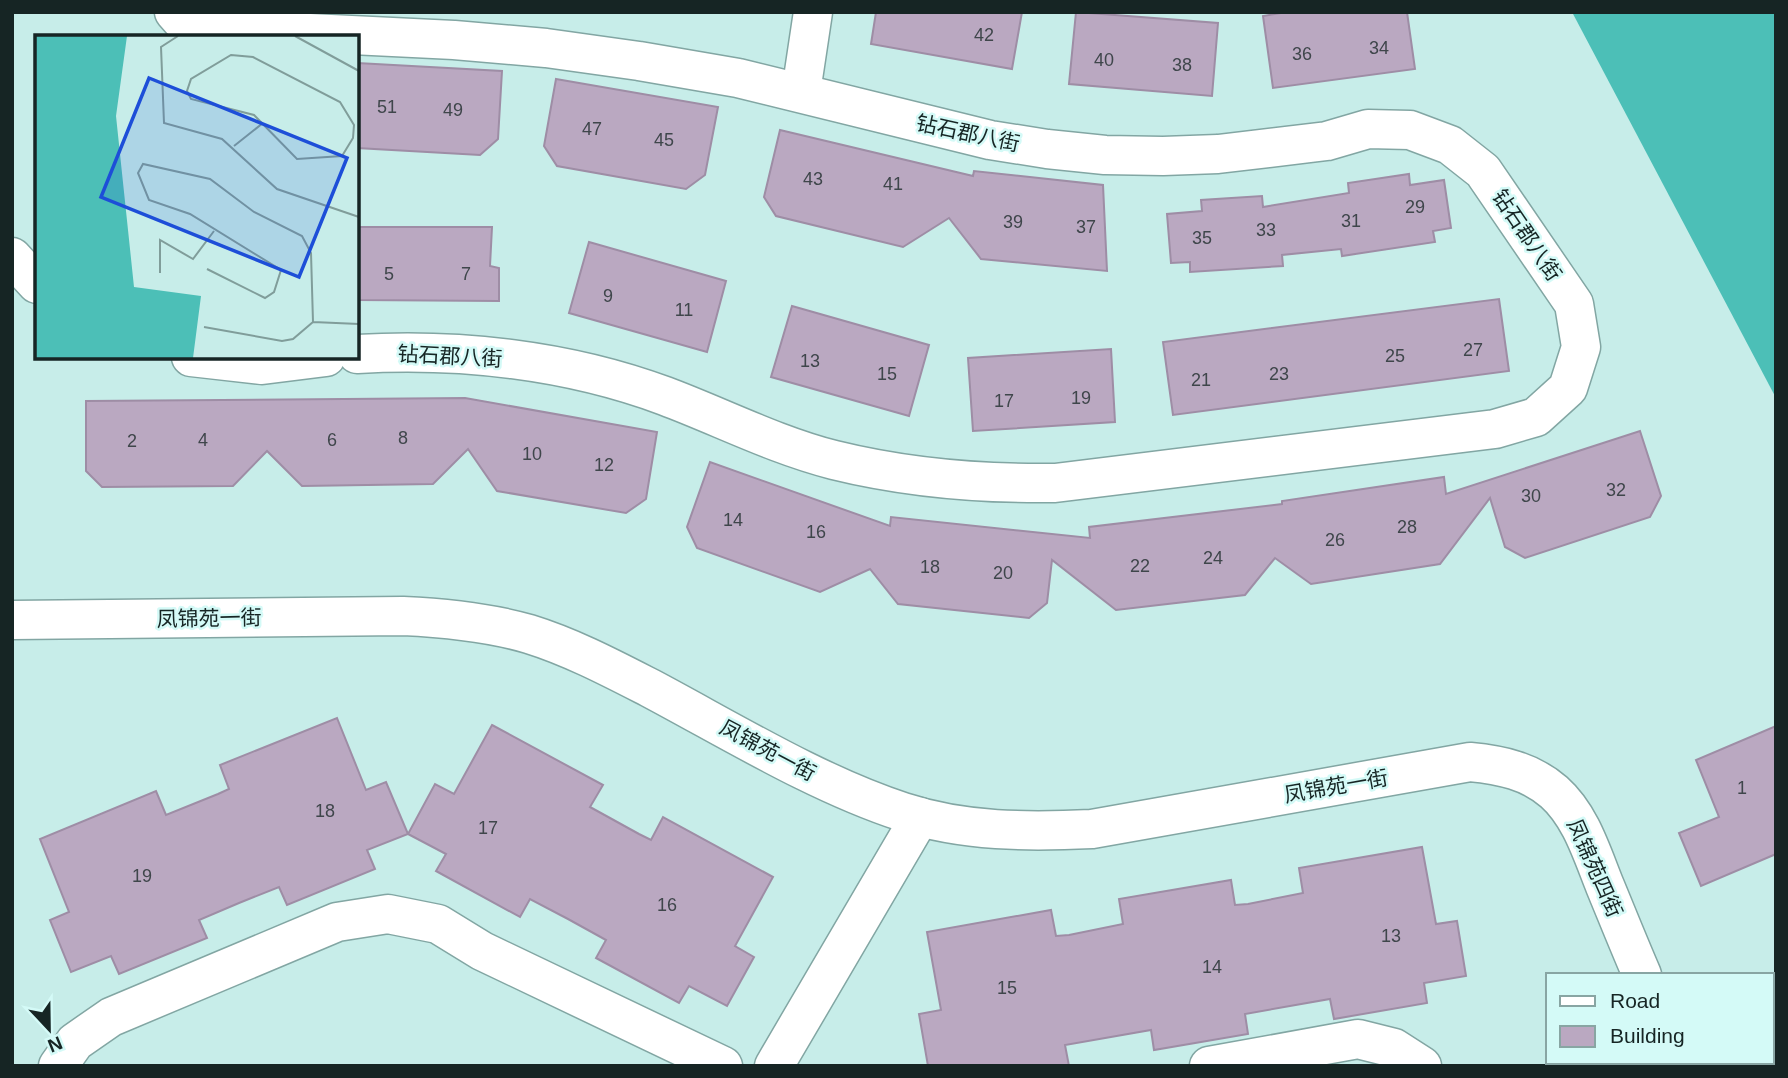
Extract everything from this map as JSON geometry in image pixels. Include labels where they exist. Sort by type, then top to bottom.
[{"type":"lane","name":"钻石郡八街","points":[[174,12],[181,20],[209,28],[352,35]]},
{"type":"lane","points":[[800,93],[813,12]]},
{"type":"lane","name":"钻石郡八街","points":[[359,35],[546,48],[639,61],[738,78],[990,140],[1105,155],[1232,153],[1327,141],[1368,129],[1410,130],[1450,145],[1483,172],[1574,304],[1581,347],[1568,388],[1536,417],[1495,429],[1055,483],[1001,484],[947,481],[894,473],[832,459],[771,440],[662,395],[558,367],[450,353],[359,354]]},
{"type":"lane","points":[[12,257],[35,282]]},
{"type":"lane","points":[[209,359],[262,365],[310,359]]},
{"type":"lane","name":"凤锦苑一街","points":[[12,620],[403,616],[488,624],[579,653],[846,792],[920,817],[966,827],[1029,832],[1092,829],[1471,762],[1501,765],[1529,776]]},
{"type":"lane","name":"凤锦苑四街","points":[[1529,776],[1555,793],[1574,816],[1588,843],[1641,973]]},
{"type":"lane","points":[[774,1066],[920,817]]},
{"type":"lane","points":[[58,1066],[75,1042],[111,1017],[337,922],[388,914],[438,925],[482,951],[723,1066]]},
{"type":"lane","points":[[1209,1066],[1358,1039],[1394,1048],[1422,1066]]},
{"type":"shaded area","points":[[1572,12],[1776,12],[1776,398]]},
{"type":"building","points":[[876,12],[1022,12],[1012,69],[871,44]]},
{"type":"building","points":[[1076,12],[1218,23],[1212,96],[1069,84]]},
{"type":"building","points":[[1287,12],[1407,12],[1415,69],[1273,88],[1263,16]]},
{"type":"building","points":[[359,63],[502,71],[498,139],[480,155],[359,148]]},
{"type":"building","points":[[556,79],[718,107],[705,175],[686,189],[557,166],[544,146]]},
{"type":"building","points":[[780,130],[973,176],[974,171],[1103,185],[1107,271],[981,259],[949,218],[903,247],[776,216],[764,197]]},
{"type":"building","points":[[1409,174],[1410,185],[1444,180],[1451,228],[1433,231],[1435,242],[1342,256],[1341,249],[1282,255],[1283,266],[1190,272],[1190,262],[1171,263],[1167,214],[1202,211],[1201,200],[1262,196],[1263,207],[1349,193],[1348,183]]},
{"type":"building","points":[[359,227],[492,227],[490,266],[499,268],[499,301],[359,300]]},
{"type":"building","points":[[589,242],[726,281],[707,352],[569,313]]},
{"type":"building","points":[[1499,299],[1509,371],[1173,415],[1163,342]]},
{"type":"building","points":[[792,306],[929,345],[909,416],[771,377]]},
{"type":"building","points":[[1111,349],[1115,422],[973,431],[968,358]]},
{"type":"building","points":[[465,398],[657,432],[646,499],[626,513],[497,491],[468,449],[433,484],[302,486],[267,451],[233,486],[102,487],[86,471],[86,401]]},
{"type":"building","points":[[1640,431],[1661,496],[1650,517],[1525,558],[1505,547],[1490,498],[1440,564],[1311,584],[1275,558],[1245,595],[1116,610],[1052,560],[1047,603],[1029,618],[898,604],[870,569],[820,592],[697,548],[687,527],[710,462],[890,526],[891,517],[1090,538],[1089,527],[1282,504],[1282,501],[1444,477],[1446,494]]},
{"type":"building","points":[[337,718],[366,790],[386,782],[408,834],[367,850],[375,869],[287,905],[279,887],[239,903],[199,920],[207,938],[119,974],[111,956],[71,972],[50,920],[69,912],[40,839],[156,791],[166,815],[218,794],[229,789],[220,765]]},
{"type":"building","points":[[492,725],[603,785],[590,807],[639,834],[651,840],[663,817],[773,877],[735,946],[754,957],[727,1006],[689,986],[679,1003],[596,958],[606,940],[568,919],[530,899],[520,917],[436,871],[446,854],[408,834],[435,784],[454,794]]},
{"type":"building","points":[[1776,726],[1776,854],[1701,886],[1679,833],[1719,817],[1696,760]]},
{"type":"building","points":[[1422,847],[1436,924],[1457,921],[1466,976],[1424,983],[1427,1003],[1334,1019],[1330,999],[1245,1014],[1248,1034],[1154,1050],[1151,1030],[1065,1045],[1069,1066],[928,1066],[919,1014],[941,1010],[927,932],[1051,910],[1056,936],[1069,935],[1123,924],[1119,899],[1231,880],[1235,905],[1248,904],[1303,893],[1299,868]]}]
